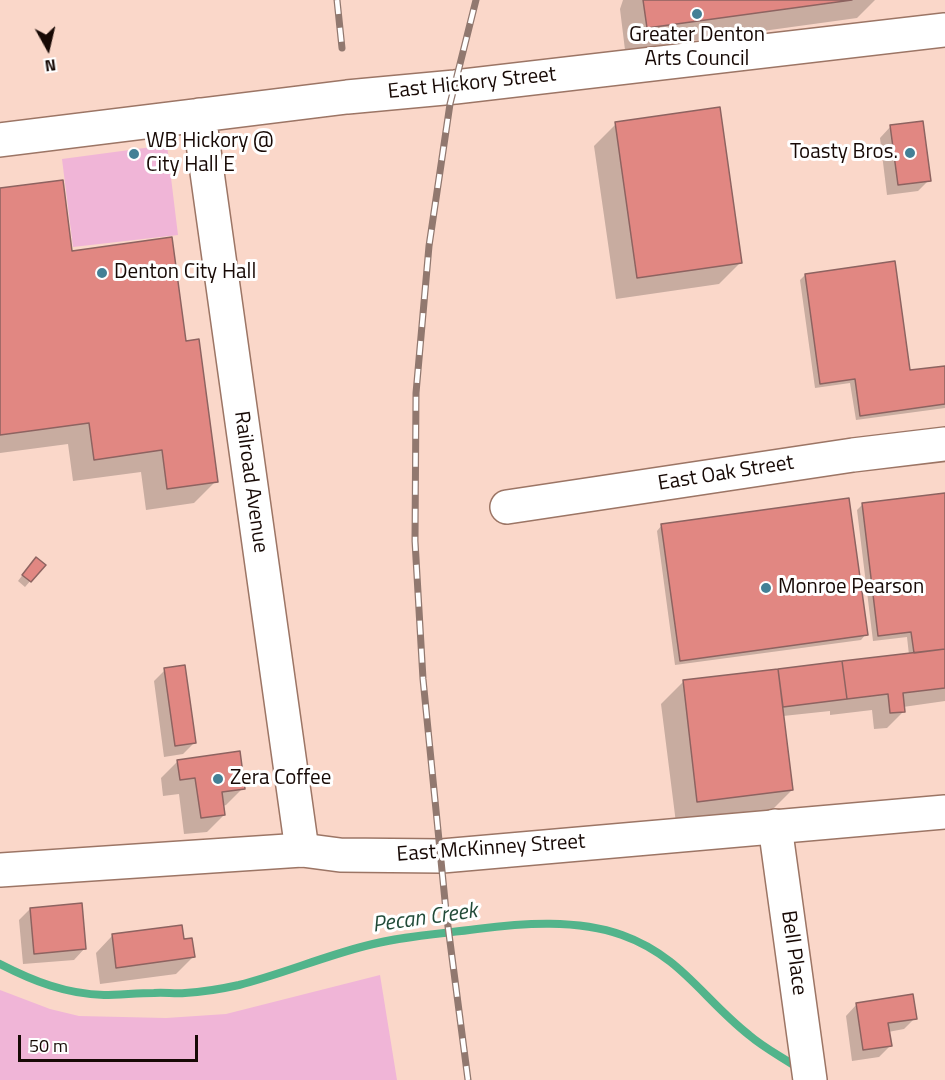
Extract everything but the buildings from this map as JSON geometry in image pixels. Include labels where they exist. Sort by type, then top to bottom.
[{"type":"street","name":"East Hickory Street","points":[[0,140],[199,115],[945,30]]},
{"type":"street","name":"Railroad Avenue","points":[[199,115],[302,850]]},
{"type":"street","name":"East Oak Street","points":[[507,507],[853,455],[945,444]]},
{"type":"street","name":"East McKinney Street","points":[[0,870],[302,850],[340,855],[442,856],[945,812]]},
{"type":"street","name":"Bell Place","points":[[775,826],[808,1066]]},
{"type":"shaded area","points":[[167,145],[178,235],[73,247],[62,159]]},
{"type":"shaded area","points":[[380,975],[397,1080],[0,1080],[0,990],[50,1009],[79,1016],[166,1018],[226,1014]]},
{"type":"waterway","name":"Pecan Creek","points":[[0,964],[37,981],[76,992],[104,995],[181,993],[239,985],[349,950],[393,940],[513,925],[587,926],[622,935],[660,954],[676,966],[749,1035],[798,1068]]},
{"type":"railway","points":[[337,0],[342,48]]},
{"type":"railway","points":[[468,1080],[446,911],[423,679],[415,541],[416,393],[429,246],[450,104],[476,0]]},
{"type":"place","name":"Greater Denton Arts Council","points":[[697,14]]},
{"type":"place","name":"Toasty Bros.","points":[[910,153]]},
{"type":"place","name":"WB Hickory @ City Hall E","points":[[134,154]]},
{"type":"place","name":"Denton City Hall","points":[[102,273]]},
{"type":"place","name":"Monroe Pearson","points":[[766,588]]},
{"type":"place","name":"Zera Coffee","points":[[218,779]]}]
